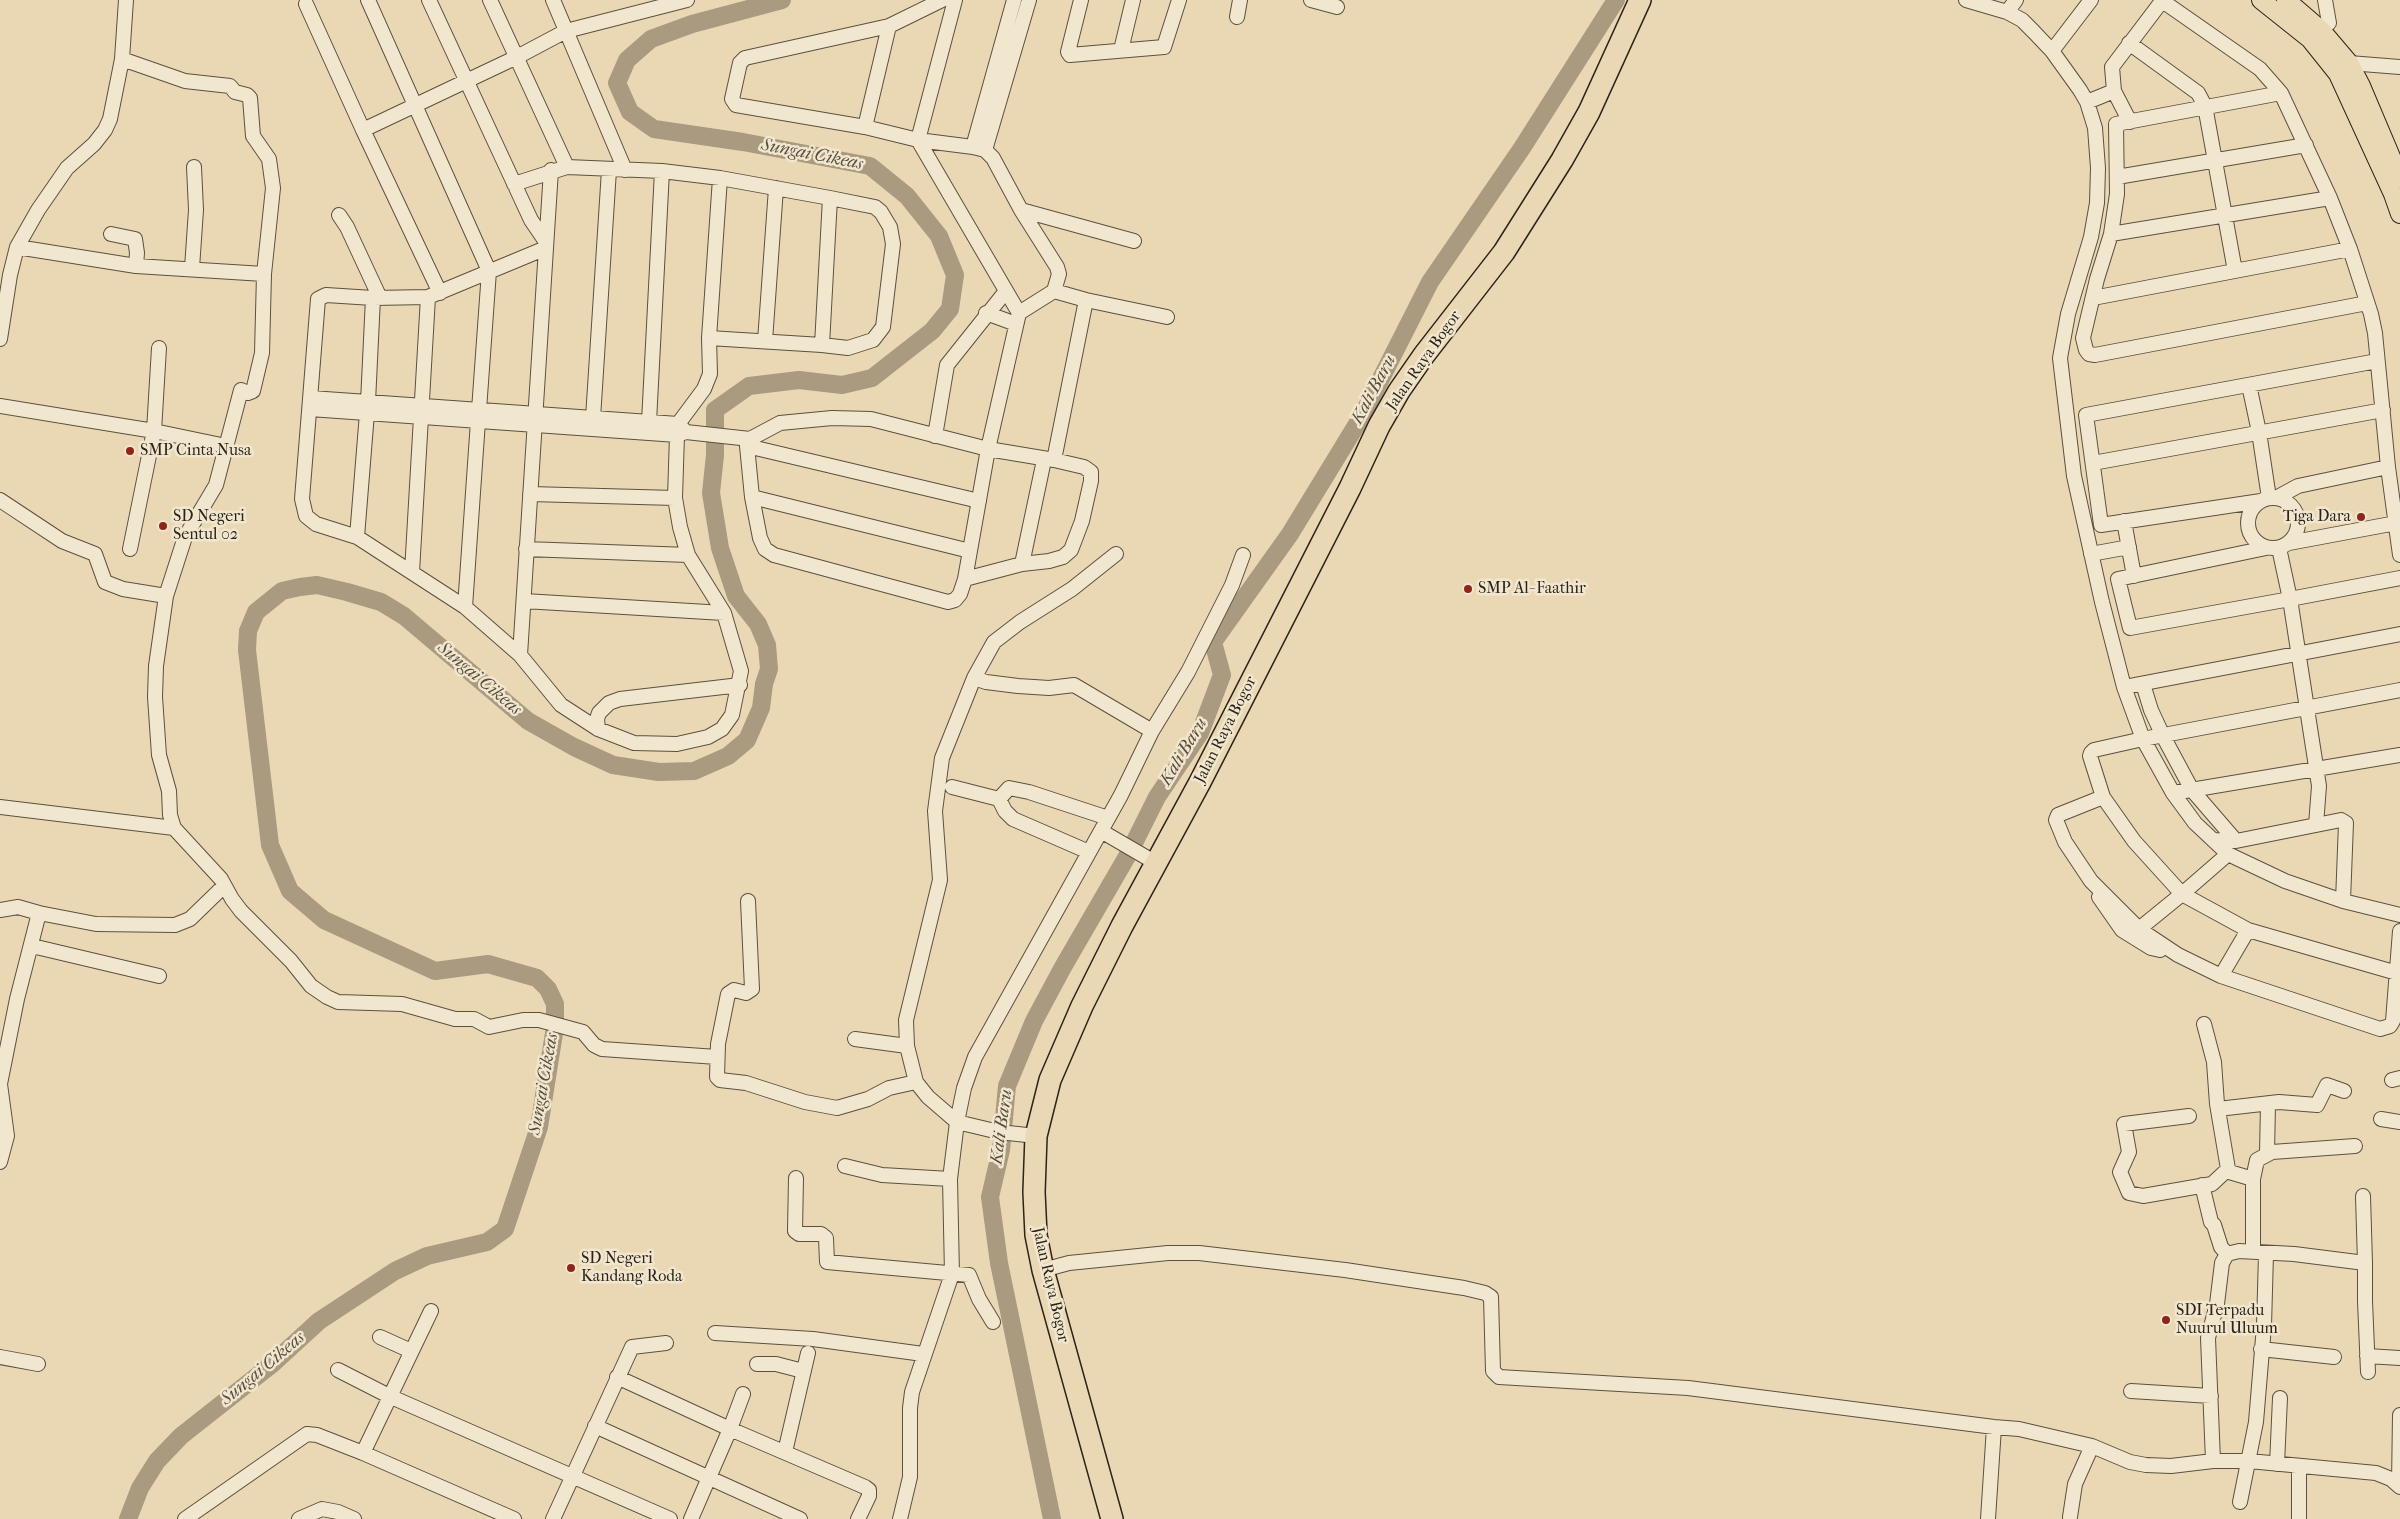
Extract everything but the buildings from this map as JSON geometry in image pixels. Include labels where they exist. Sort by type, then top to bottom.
[{"type":"highway","name":"Jalan Raya Bogor","points":[[1123,1519],[1048,1268],[1036,1235],[1034,1192],[1036,1136],[1050,1080],[1122,926],[1148,858],[1346,497],[1383,419],[1424,354],[1504,252],[1562,160],[1589,112],[1640,0]]},
{"type":"highway","name":"Jalan Raya Bogor","points":[[1112,1519],[1048,1268],[1045,1191],[1048,1144],[1062,1081],[1092,1010],[1363,489],[1391,427],[1435,361],[1514,259],[1566,175],[1600,118],[1652,0]]},
{"type":"main road","points":[[2261,0],[2310,39],[2338,74],[2390,185],[2400,214]]},
{"type":"main road","points":[[2286,0],[2321,30],[2349,63],[2361,86],[2400,178]]},
{"type":"street","points":[[0,339],[3,297],[17,247],[38,210],[67,168],[94,144],[106,130],[114,107],[122,59],[126,0]]},
{"type":"street","points":[[368,0],[489,271],[466,608]]},
{"type":"street","points":[[429,0],[531,220],[546,245]]},
{"type":"street","points":[[490,0],[567,167]]},
{"type":"street","points":[[553,0],[625,170]]},
{"type":"street","points":[[363,130],[566,32],[686,0]]},
{"type":"street","points":[[942,0],[889,26],[745,58],[740,63],[732,99],[736,105],[865,127],[918,140],[979,149],[993,158],[1021,210],[1058,267],[1058,274],[1054,291],[1018,318],[986,313]]},
{"type":"street","points":[[745,441],[752,497],[760,538],[765,549],[774,555],[948,602],[955,600],[960,594],[965,578],[988,449],[1018,318],[1006,290],[918,140],[954,0]]},
{"type":"street","points":[[979,149],[1014,0]]},
{"type":"street","points":[[979,149],[1029,0]]},
{"type":"street","points":[[1081,0],[1069,54],[1164,47],[1179,0]]},
{"type":"street","points":[[1121,50],[1133,0]]},
{"type":"street","points":[[1237,17],[1240,0]]},
{"type":"street","points":[[1311,0],[1337,7]]},
{"type":"street","points":[[1966,0],[2007,12],[2022,20],[2052,51],[2087,102],[2097,145],[2097,203],[2091,237],[2068,314],[2060,358],[2074,476],[2124,687],[2143,739],[2173,793],[2195,823],[2228,854],[2285,881],[2343,901],[2400,915]]},
{"type":"street","points":[[2007,12],[2016,0]]},
{"type":"street","points":[[2052,51],[2091,0]]},
{"type":"street","points":[[2130,122],[2114,91],[2112,67],[2161,0],[2260,69],[2281,93],[2330,198],[2350,249],[2375,333],[2388,467],[2400,555]]},
{"type":"street","points":[[2321,30],[2328,23],[2325,0]]},
{"type":"street","points":[[308,1],[434,295],[421,411],[412,572]]},
{"type":"street","points":[[865,127],[889,26]]},
{"type":"street","points":[[2130,43],[2198,93],[2205,106],[2235,271]]},
{"type":"street","points":[[122,59],[185,81],[227,84],[236,92],[249,96],[253,136],[255,142],[269,159],[274,188],[264,274],[262,353],[252,391],[241,390],[216,485],[185,537],[166,596],[156,666],[155,696],[159,755],[169,791],[170,815],[174,828],[211,867],[241,911],[280,950],[311,986],[327,998],[338,1002],[402,1004],[455,1019],[474,1019],[490,1027],[522,1020],[539,1020],[583,1032],[594,1045],[602,1049],[717,1057]]},
{"type":"street","points":[[2349,63],[2400,67]]},
{"type":"street","points":[[2087,102],[2114,91]]},
{"type":"street","points":[[2281,93],[2116,124],[2117,194],[2111,234],[2083,338],[2086,350],[2089,354],[2095,355],[2367,303]]},
{"type":"street","points":[[2117,177],[2306,144]]},
{"type":"street","points":[[192,268],[196,210],[194,167]]},
{"type":"street","points":[[514,184],[551,170],[567,167],[662,171],[720,178],[875,206],[882,212],[890,227],[893,244],[883,327],[873,340],[848,348],[709,338]]},
{"type":"street","points":[[520,655],[551,170]]},
{"type":"street","points":[[593,418],[608,170]]},
{"type":"street","points":[[649,422],[662,171]]},
{"type":"street","points":[[546,245],[434,295],[377,298],[326,295],[318,299],[302,499],[306,516],[316,524],[357,537],[466,608],[520,655],[561,705],[598,729],[634,743],[677,744],[708,737],[722,728],[732,715],[740,685],[741,671],[724,613],[688,555],[680,527],[675,498],[680,430],[708,382],[710,374],[709,338],[720,178]]},
{"type":"street","points":[[765,341],[776,188]]},
{"type":"street","points":[[822,345],[830,198]]},
{"type":"street","points":[[2111,234],[2330,198]]},
{"type":"street","points":[[1021,210],[1134,241]]},
{"type":"street","points":[[339,215],[348,227],[377,298],[357,537]]},
{"type":"street","points":[[110,234],[135,239],[137,247],[136,266]]},
{"type":"street","points":[[17,247],[136,266],[264,274]]},
{"type":"street","points":[[2093,298],[2350,249]]},
{"type":"street","points":[[935,436],[947,365],[1006,290]]},
{"type":"street","points":[[1054,291],[1086,300],[1168,317]]},
{"type":"street","points":[[1022,564],[1049,460],[1086,300]]},
{"type":"street","points":[[130,549],[154,431],[159,348]]},
{"type":"street","points":[[2377,361],[2086,415],[2101,525],[2269,499],[2288,502],[2296,511],[2299,522],[2297,534],[2278,546],[2256,542],[2249,532],[2248,520],[2252,509],[2269,499],[2298,486],[2388,467]]},
{"type":"street","points":[[2249,385],[2260,432],[2269,499]]},
{"type":"street","points":[[310,403],[703,433],[745,441],[979,501]]},
{"type":"street","points":[[0,406],[154,431],[226,446]]},
{"type":"street","points":[[2093,463],[2383,410]]},
{"type":"street","points":[[534,419],[593,418],[649,422],[680,430]]},
{"type":"street","points":[[745,441],[780,423],[832,418],[872,419],[988,449],[1084,467],[1091,472],[1091,481],[1082,522],[1071,550],[1063,557],[1022,564],[965,578]]},
{"type":"street","points":[[530,494],[675,498]]},
{"type":"street","points":[[752,497],[970,551]]},
{"type":"street","points":[[0,500],[62,541],[95,554],[100,574],[105,582],[124,589],[166,596]]},
{"type":"street","points":[[2124,521],[2134,576]]},
{"type":"street","points":[[2396,523],[2118,579],[2130,628],[2400,578]]},
{"type":"street","points":[[2278,546],[2290,599],[2308,707],[2320,798],[2316,825]]},
{"type":"street","points":[[2091,554],[2129,547]]},
{"type":"street","points":[[526,549],[688,555]]},
{"type":"street","points":[[1036,1136],[957,1122],[928,1097],[916,1082],[907,1046],[906,1020],[929,916],[940,880],[935,811],[942,758],[984,657],[1001,636],[1072,589],[1116,554]]},
{"type":"street","points":[[900,1519],[910,1477],[910,1408],[912,1392],[923,1354],[952,1274],[950,1179],[957,1122],[964,1088],[975,1057],[1101,831],[1152,731],[1188,672],[1232,585],[1243,555]]},
{"type":"street","points":[[524,601],[724,613]]},
{"type":"street","points":[[2124,687],[2400,634]]},
{"type":"street","points":[[974,678],[986,682],[1018,686],[1049,688],[1074,685],[1152,731]]},
{"type":"street","points":[[2143,684],[2151,710],[2163,736],[2192,790],[2236,841]]},
{"type":"street","points":[[598,729],[597,719],[599,713],[609,703],[620,698],[740,685]]},
{"type":"street","points":[[2397,973],[2248,930],[2182,894],[2134,841],[2103,797],[2090,756],[2094,750],[2143,739],[2400,690]]},
{"type":"street","points":[[2173,793],[2400,754]]},
{"type":"street","points":[[952,787],[999,799],[1005,811],[1013,819],[1089,852]]},
{"type":"street","points":[[999,799],[1010,788],[1029,792],[1108,818]]},
{"type":"street","points":[[2103,797],[2057,817],[2064,842],[2122,930],[2151,948],[2178,955]]},
{"type":"street","points":[[0,807],[174,828]]},
{"type":"street","points":[[2213,840],[2236,841],[2341,820],[2346,823],[2343,901]]},
{"type":"street","points":[[1101,831],[1126,843],[1148,858]]},
{"type":"street","points":[[2139,929],[2228,854]]},
{"type":"street","points":[[2091,881],[2139,929],[2178,955],[2221,976],[2380,1029],[2390,1026],[2393,1021],[2400,931]]},
{"type":"street","points":[[0,910],[18,907],[96,924],[175,925],[190,918],[224,886]]},
{"type":"street","points":[[748,901],[752,989],[746,993],[734,990],[728,994],[717,1057],[717,1077],[720,1080],[746,1083],[805,1102],[836,1108],[868,1099],[889,1088],[916,1082]]},
{"type":"street","points":[[0,1162],[7,1136],[0,1084],[1,1074],[17,999],[32,946],[39,912]]},
{"type":"street","points":[[2221,976],[2248,930]]},
{"type":"street","points":[[32,946],[159,976]]},
{"type":"street","points":[[2189,1116],[2124,1124],[2128,1152],[2120,1172],[2129,1193],[2136,1196],[2212,1184],[2228,1169],[2218,1109],[2214,1062],[2204,1024]]},
{"type":"street","points":[[855,1039],[907,1046]]},
{"type":"street","points":[[2218,1109],[2279,1102],[2317,1105],[2328,1085],[2344,1091]]},
{"type":"street","points":[[2268,1104],[2268,1153]]},
{"type":"street","points":[[2381,1119],[2400,1122]]},
{"type":"street","points":[[2240,1502],[2256,1422],[2264,1326],[2253,1179],[2258,1160],[2268,1153],[2355,1146]]},
{"type":"street","points":[[845,1166],[882,1174],[950,1179]]},
{"type":"street","points":[[2226,1171],[2253,1179]]},
{"type":"street","points":[[796,1178],[795,1232],[799,1234],[821,1234],[826,1238],[827,1262],[970,1275],[979,1299],[992,1322]]},
{"type":"street","points":[[2202,1185],[2211,1222],[2214,1225],[2221,1247],[2227,1254]]},
{"type":"street","points":[[2363,1196],[2368,1372]]},
{"type":"street","points":[[2213,1461],[2208,1338],[2217,1304],[2222,1263],[2227,1254],[2239,1251],[2308,1255],[2365,1263]]},
{"type":"street","points":[[1048,1268],[1069,1262],[1149,1254],[1198,1253],[1345,1270],[1464,1288],[1486,1293],[1491,1297],[1493,1372],[1499,1377],[1688,1388],[1994,1427],[2019,1428],[2092,1446],[2130,1462],[2146,1465],[2171,1466],[2213,1461],[2249,1460],[2300,1467],[2376,1473],[2399,1486],[2400,1415]]},
{"type":"street","points":[[362,1453],[388,1396],[431,1311]]},
{"type":"street","points":[[715,1333],[813,1338],[923,1354]]},
{"type":"street","points":[[380,1337],[411,1350]]},
{"type":"street","points":[[553,1519],[632,1347],[666,1343]]},
{"type":"street","points":[[2261,1349],[2334,1357]]},
{"type":"street","points":[[785,1452],[808,1353]]},
{"type":"street","points":[[2367,1356],[2400,1358]]},
{"type":"street","points":[[0,1357],[38,1364]]},
{"type":"street","points":[[757,1364],[776,1364],[803,1371]]},
{"type":"street","points":[[338,1370],[388,1396],[670,1519]]},
{"type":"street","points":[[617,1377],[870,1490],[858,1519]]},
{"type":"street","points":[[2131,1392],[2211,1396]]},
{"type":"street","points":[[691,1519],[743,1394]]},
{"type":"street","points":[[2277,1464],[2280,1398]]},
{"type":"street","points":[[596,1426],[800,1519]]},
{"type":"street","points":[[1988,1519],[1994,1427]]},
{"type":"street","points":[[186,1519],[307,1434],[317,1435],[362,1453],[514,1519]]},
{"type":"street","points":[[2070,1516],[2075,1484],[2092,1446]]},
{"type":"street","points":[[2299,1519],[2300,1467]]},
{"type":"street","points":[[299,1519],[322,1509],[338,1512],[354,1519]]},
{"type":"waterway","name":"Sungai Cikeas","points":[[128,1519],[140,1488],[157,1461],[181,1436],[271,1365],[319,1321],[395,1271],[427,1256],[487,1242],[505,1229],[539,1127],[555,1027],[555,1004],[548,989],[537,978],[488,964],[435,971],[324,920],[290,891],[270,845],[247,650],[248,631],[256,612],[282,591],[317,585],[381,602],[404,616],[528,721],[574,747],[613,765],[659,772],[694,771],[728,756],[747,740],[761,708],[764,684],[769,669],[767,645],[758,624],[736,596],[720,548],[711,493],[715,455],[715,410],[749,386],[799,380],[842,385],[872,378],[932,331],[950,309],[955,275],[939,236],[907,196],[870,166],[743,142],[654,129],[630,112],[617,83],[627,60],[651,39],[692,24],[782,0]]},
{"type":"waterway","name":"Kali Baru","points":[[1052,1519],[999,1263],[990,1197],[1001,1150],[1007,1086],[1034,1021],[1063,967],[1129,853],[1157,797],[1200,733],[1222,675],[1213,642],[1290,534],[1362,416],[1430,282],[1522,148],[1616,0]]},
{"type":"place","name":"SMP Cinta Nusa","points":[[130,451]]},
{"type":"place","name":"Tiga Dara","points":[[2361,517]]},
{"type":"place","name":"SD Negeri Sentul 02","points":[[163,526]]},
{"type":"place","name":"SMP Al- Faathir","points":[[1468,589]]},
{"type":"place","name":"SD Negeri Kandang Roda","points":[[571,1268]]},
{"type":"place","name":"SDI Terpadu Nuurul Uluum","points":[[2166,1320]]}]
